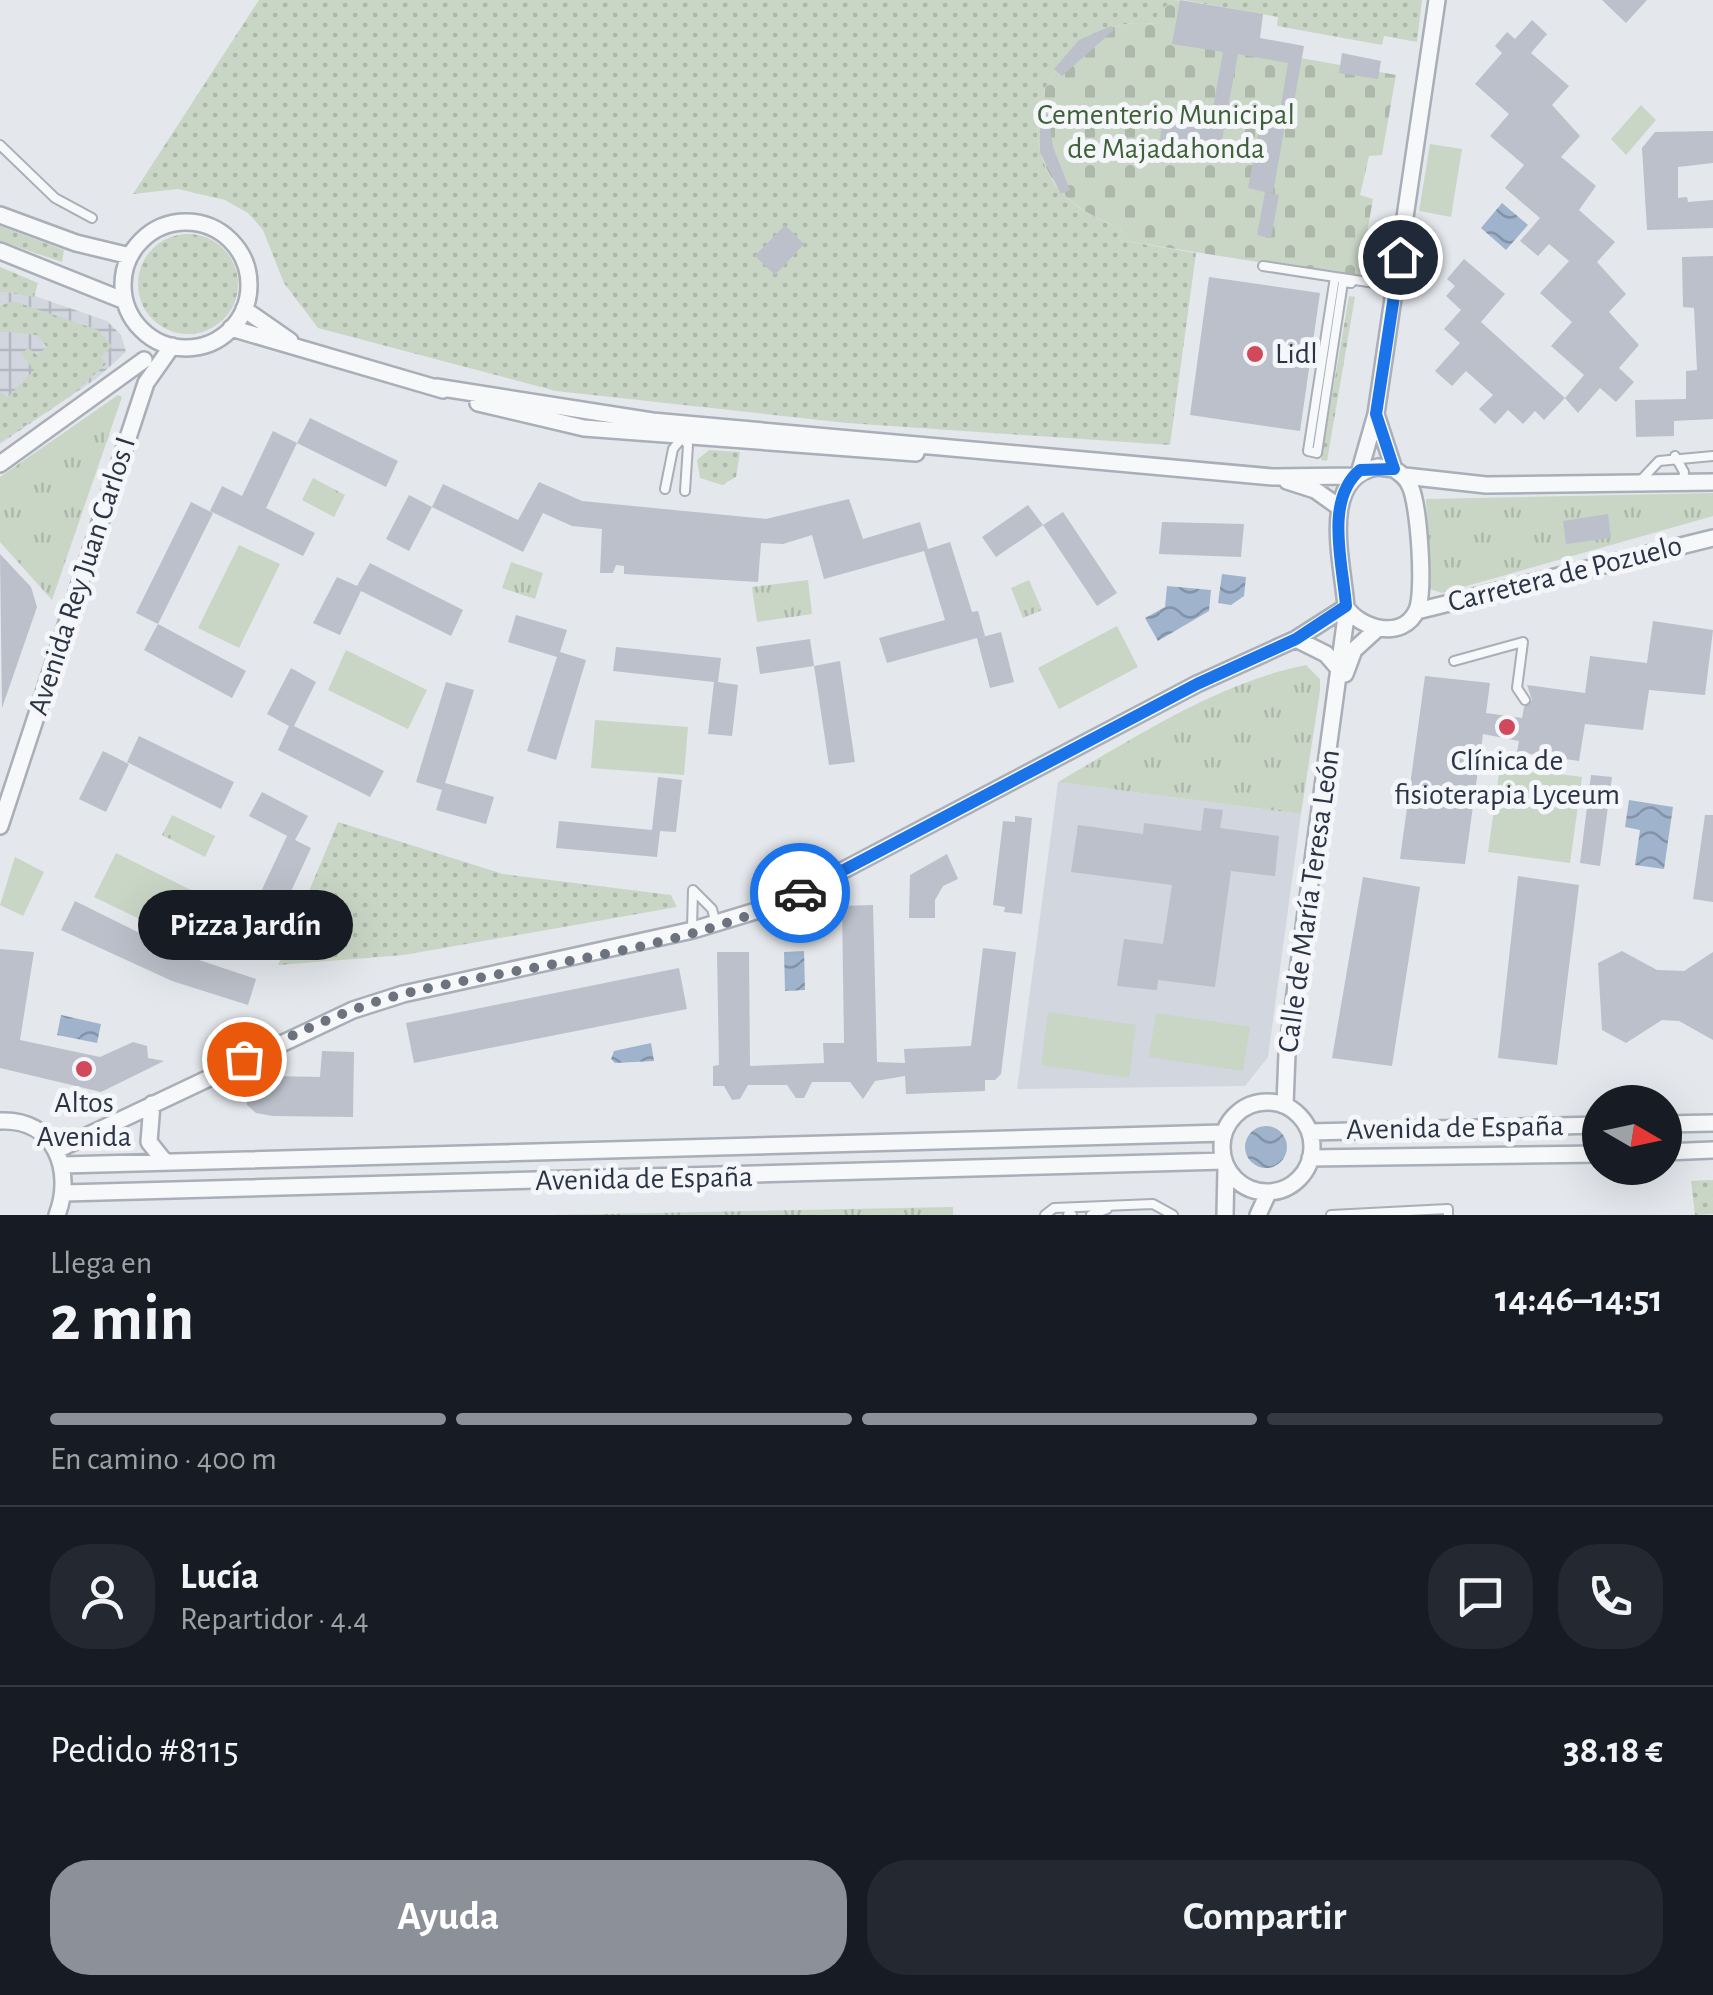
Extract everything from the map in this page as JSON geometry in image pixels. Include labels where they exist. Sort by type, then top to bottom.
[{"type":"street","points":[[1274,477],[1314,490],[1339,506],[1343,488],[1356,473],[1376,414],[1437,0]]},
{"type":"street","points":[[0,214],[76,243],[130,256]]},
{"type":"street","points":[[178,222],[199,223],[220,231],[236,246],[246,265],[248,287],[244,308],[231,328],[205,344],[172,346],[144,332],[125,300],[123,279],[130,256],[157,228],[178,222]]},
{"type":"street","points":[[0,251],[125,300]]},
{"type":"street","points":[[244,308],[301,348]]},
{"type":"street","points":[[231,328],[436,387],[550,408],[1040,458]]},
{"type":"street","name":"Avenida Rey Juan Carlos I","points":[[144,332],[146,383]]},
{"type":"street","name":"Avenida Rey Juan Carlos I","points":[[0,826],[146,383],[172,346]]},
{"type":"street","points":[[0,454],[144,356]]},
{"type":"street","name":"Avenida Rey Juan Carlos I","points":[[0,464],[144,356]]},
{"type":"street","points":[[436,387],[463,399],[584,428],[682,438],[1040,458],[1274,477],[1400,473],[1486,485],[1713,482]]},
{"type":"street","points":[[550,408],[576,419],[670,430],[682,438]]},
{"type":"street","points":[[1376,414],[1416,508],[1417,611]]},
{"type":"street","points":[[682,438],[696,431],[837,442],[888,441]]},
{"type":"street","name":"Calle de María Teresa León","points":[[1284,1105],[1287,1053],[1347,608],[1339,506]]},
{"type":"street","name":"Carretera de Pozuelo","points":[[1377,628],[1396,628],[1417,611],[1713,538]]},
{"type":"street","points":[[60,1157],[152,1104],[353,1010],[403,994],[693,930],[779,904],[1197,684],[1296,639],[1347,608],[1354,619],[1377,628]]},
{"type":"street","name":"Calle de María Teresa León","points":[[1337,696],[1354,650],[1377,628]]},
{"type":"street","points":[[1296,639],[1326,654],[1339,669]]},
{"type":"street","points":[[1225,1165],[1244,1186],[1268,1193],[1295,1182],[1310,1158],[1310,1132],[1304,1121],[1284,1105],[1260,1102],[1237,1112],[1224,1133],[1226,1215]]},
{"type":"street","points":[[152,1104],[149,1142],[166,1162]]},
{"type":"street","points":[[0,1122],[36,1129],[60,1157],[65,1193],[57,1215]]},
{"type":"street","points":[[1682,1124],[1713,1123]]},
{"type":"street","name":"Avenida de España","points":[[1310,1132],[1582,1125]]},
{"type":"street","name":"Avenida de España","points":[[60,1157],[166,1162],[1224,1133]]},
{"type":"street","points":[[1682,1151],[1713,1150]]},
{"type":"street","name":"Avenida de España","points":[[1310,1158],[1582,1154]]},
{"type":"street","name":"Avenida de España","points":[[65,1193],[1225,1165]]},
{"type":"street","points":[[1258,1215],[1268,1193]]},
{"type":"lane","points":[[0,144],[55,198],[92,218]]},
{"type":"lane","points":[[1263,266],[1395,287]]},
{"type":"lane","points":[[1335,277],[1308,452],[1316,452],[1343,282],[1395,287]]},
{"type":"lane","points":[[665,489],[674,449],[682,438],[688,445],[685,491]]},
{"type":"lane","points":[[1638,484],[1659,461],[1676,456],[1713,456]]},
{"type":"lane","points":[[1676,456],[1684,472],[1683,483]]},
{"type":"lane","name":"Carretera de Pozuelo","points":[[1454,662],[1523,642],[1517,688],[1525,700]]},
{"type":"lane","points":[[693,930],[693,890],[712,909],[716,924]]},
{"type":"lane","points":[[1046,1215],[1054,1208],[1159,1204],[1172,1215]]},
{"type":"lane","points":[[1091,1215],[1110,1206]]},
{"type":"lane","points":[[1331,1215],[1448,1208],[1448,1215]]},
{"type":"shaded area","points":[[0,284],[107,321],[121,335],[126,352],[97,378],[0,444]]},
{"type":"shaded area","points":[[1058,782],[1301,814],[1268,1057],[1245,1086],[1017,1089]]},
{"type":"green space","points":[[259,0],[1175,0],[1155,24],[1123,25],[1095,34],[1071,51],[1053,74],[1042,100],[1038,129],[1042,159],[1057,187],[1078,207],[1121,229],[1119,240],[1196,253],[1170,445],[847,423],[556,391],[318,328],[284,283],[263,230],[248,213],[225,200],[178,189],[133,194]]},
{"type":"green space","name":"Cementerio Municipal de Majadahonda","points":[[1175,0],[1239,10],[1233,46],[1396,75],[1382,155],[1369,156],[1360,195],[1373,199],[1359,278],[1119,240],[1121,229],[1078,206],[1057,186],[1042,158],[1038,129],[1042,100],[1053,74],[1071,51],[1095,34],[1123,25],[1155,24],[1158,11]]},
{"type":"green space","points":[[1184,0],[1422,0],[1417,42],[1384,36],[1382,45],[1277,26],[1278,17]]},
{"type":"green space","points":[[1641,105],[1656,120],[1626,155],[1611,139]]},
{"type":"green space","points":[[1430,144],[1462,149],[1451,217],[1419,211]]},
{"type":"green space","points":[[0,226],[64,250],[62,262],[0,241]]},
{"type":"green space","points":[[188,234],[216,242],[230,256],[238,284],[230,312],[216,326],[188,334],[160,326],[146,312],[138,284],[146,256],[160,242]]},
{"type":"green space","points":[[0,267],[38,283],[34,297],[0,291]]},
{"type":"green space","points":[[1349,296],[1355,297],[1327,461],[1321,460]]},
{"type":"green space","points":[[13,301],[98,330],[112,346],[101,357],[106,364],[69,397],[0,442],[0,392],[8,397],[34,370],[21,354],[28,348],[37,355],[47,347],[37,335],[0,331],[0,306]]},
{"type":"green space","points":[[118,395],[122,397],[52,600],[0,542],[0,477]]},
{"type":"green space","points":[[709,450],[740,452],[736,477],[722,485],[700,478],[697,460]]},
{"type":"green space","points":[[313,478],[345,495],[334,517],[302,500]]},
{"type":"green space","points":[[1713,493],[1713,516],[1442,593],[1430,589],[1426,499]]},
{"type":"green space","points":[[239,545],[280,564],[239,648],[198,628]]},
{"type":"green space","points":[[511,562],[543,573],[535,599],[502,588]]},
{"type":"green space","points":[[808,580],[812,614],[757,622],[752,587]]},
{"type":"green space","points":[[1029,580],[1042,610],[1023,618],[1011,588]]},
{"type":"green space","points":[[1117,626],[1138,667],[1059,709],[1038,668]]},
{"type":"green space","points":[[346,650],[427,690],[408,729],[328,690]]},
{"type":"green space","points":[[1306,665],[1320,679],[1320,691],[1301,814],[1058,782],[1209,698],[1273,673]]},
{"type":"green space","points":[[595,720],[688,727],[684,775],[591,768]]},
{"type":"green space","points":[[1500,766],[1582,777],[1570,863],[1488,852]]},
{"type":"green space","points":[[172,815],[215,836],[205,857],[162,835]]},
{"type":"green space","points":[[338,822],[503,874],[671,895],[677,907],[404,955],[278,965]]},
{"type":"green space","points":[[116,853],[195,892],[173,935],[94,897]]},
{"type":"green space","points":[[15,857],[44,872],[23,916],[0,905]]},
{"type":"green space","points":[[1048,1012],[1136,1025],[1129,1078],[1041,1065]]},
{"type":"green space","points":[[1156,1013],[1250,1027],[1243,1071],[1149,1057]]},
{"type":"green space","points":[[1713,1180],[1713,1214],[1695,1215],[1691,1181]]},
{"type":"green space","points":[[953,1207],[953,1215],[553,1215]]},
{"type":"water","points":[[1502,203],[1528,225],[1506,250],[1481,228]]},
{"type":"water","points":[[1222,574],[1246,577],[1244,596],[1231,605],[1218,603]]},
{"type":"water","points":[[1167,586],[1211,590],[1209,611],[1158,641],[1145,618],[1165,607]]},
{"type":"water","points":[[1629,800],[1673,807],[1664,869],[1635,865],[1640,830],[1625,827]]},
{"type":"water","points":[[804,951],[805,990],[785,991],[784,952]]},
{"type":"water","points":[[61,1015],[101,1024],[97,1043],[57,1035]]},
{"type":"water","points":[[651,1043],[654,1061],[615,1063],[611,1059],[614,1051]]},
{"type":"water","points":[[1266,1126],[1281,1132],[1287,1147],[1281,1162],[1266,1168],[1251,1162],[1245,1147],[1251,1132]]},
{"type":"building","points":[[1180,0],[1263,14],[1260,38],[1304,46],[1290,125],[1278,123],[1288,63],[1238,54],[1218,161],[1159,152],[1163,110],[1211,119],[1223,52],[1172,44]]},
{"type":"building","points":[[1602,0],[1647,0],[1626,23]]},
{"type":"building","points":[[1532,20],[1547,34],[1531,53],[1569,86],[1552,105],[1580,136],[1561,157],[1596,186],[1579,210],[1615,242],[1597,262],[1626,294],[1609,312],[1639,345],[1619,368],[1634,382],[1616,402],[1600,388],[1578,413],[1565,398],[1584,375],[1551,346],[1572,322],[1540,293],[1569,261],[1549,244],[1538,256],[1520,241],[1540,218],[1505,188],[1524,165],[1490,136],[1509,114],[1475,84],[1502,53],[1495,46],[1507,32],[1515,39]]},
{"type":"building","points":[[1111,26],[1114,30],[1062,76],[1054,69],[1079,40]]},
{"type":"building","points":[[1342,53],[1381,61],[1378,79],[1339,73]]},
{"type":"building","points":[[1048,114],[1053,147],[1070,190],[1061,194],[1040,152],[1040,115]]},
{"type":"building","points":[[1261,120],[1285,125],[1273,193],[1266,192],[1279,195],[1271,238],[1257,235],[1265,192],[1248,188]]},
{"type":"building","points":[[1713,131],[1713,163],[1678,167],[1678,198],[1687,197],[1688,202],[1713,200],[1713,228],[1647,230],[1642,148],[1655,132]]},
{"type":"building","points":[[785,225],[804,244],[775,275],[755,256]]},
{"type":"building","points":[[1713,256],[1713,419],[1674,421],[1674,436],[1636,437],[1635,400],[1686,399],[1686,371],[1697,370],[1694,308],[1683,307],[1682,257]]},
{"type":"building","points":[[1464,259],[1505,294],[1481,322],[1565,398],[1544,420],[1535,411],[1523,424],[1508,410],[1495,424],[1479,409],[1493,395],[1466,371],[1452,386],[1435,371],[1460,343],[1444,329],[1461,310],[1446,296],[1455,286],[1447,279]]},
{"type":"building","name":"Lidl","points":[[1209,277],[1320,293],[1300,431],[1190,415]]},
{"type":"building","points":[[310,418],[398,461],[386,487],[297,443]]},
{"type":"building","points":[[273,431],[297,443],[266,508],[315,533],[303,556],[210,511],[222,486],[242,496]]},
{"type":"building","points":[[539,482],[582,501],[766,519],[849,499],[863,539],[920,522],[928,549],[950,542],[972,612],[978,611],[985,636],[979,638],[1001,632],[1014,682],[990,688],[977,638],[887,663],[879,638],[945,620],[924,551],[824,579],[812,535],[783,544],[761,543],[758,582],[624,574],[624,566],[616,565],[613,573],[600,573],[602,529],[572,526],[543,513],[523,552],[432,507],[443,484],[518,520]]},
{"type":"building","points":[[409,495],[432,507],[409,551],[386,539]]},
{"type":"building","points":[[191,502],[213,513],[158,624],[136,613]]},
{"type":"building","points":[[1028,505],[1043,525],[996,557],[982,537]]},
{"type":"building","points":[[1063,512],[1117,593],[1097,606],[1043,525]]},
{"type":"building","points":[[1608,514],[1611,538],[1566,544],[1563,521]]},
{"type":"building","points":[[1162,522],[1244,524],[1241,557],[1159,554]]},
{"type":"building","points":[[0,554],[31,587],[37,607],[2,708]]},
{"type":"building","points":[[370,563],[463,610],[451,636],[361,591],[340,635],[313,623],[337,577],[357,586]]},
{"type":"building","points":[[516,615],[567,630],[560,652],[586,660],[556,760],[527,751],[557,657],[508,642]]},
{"type":"building","points":[[1653,621],[1713,630],[1705,695],[1649,690],[1643,730],[1585,724],[1579,761],[1517,752],[1519,741],[1483,734],[1465,864],[1400,859],[1425,676],[1490,683],[1486,713],[1522,718],[1524,707],[1532,700],[1527,685],[1585,693],[1590,656],[1647,663]]},
{"type":"building","points":[[158,624],[246,671],[232,698],[144,650]]},
{"type":"building","points":[[810,639],[814,666],[760,674],[756,647]]},
{"type":"building","points":[[616,647],[721,658],[718,682],[738,685],[732,736],[708,734],[714,682],[613,671]]},
{"type":"building","points":[[840,661],[855,762],[829,765],[814,666]]},
{"type":"building","points":[[291,668],[316,682],[294,726],[384,771],[370,797],[278,750],[289,726],[267,714]]},
{"type":"building","points":[[446,682],[474,690],[445,783],[494,797],[486,824],[436,810],[442,790],[416,782]]},
{"type":"building","points":[[139,736],[234,782],[221,809],[127,762]]},
{"type":"building","points":[[103,751],[129,764],[106,812],[79,799]]},
{"type":"building","points":[[1591,775],[1612,777],[1600,866],[1580,863]]},
{"type":"building","points":[[658,777],[682,780],[676,832],[660,831],[657,857],[556,848],[559,821],[652,830]]},
{"type":"building","points":[[262,792],[308,816],[295,840],[311,848],[268,941],[243,930],[287,836],[293,839],[249,816]]},
{"type":"building","points":[[1204,808],[1223,810],[1220,828],[1279,836],[1275,876],[1231,871],[1215,987],[1158,980],[1157,990],[1117,986],[1124,939],[1163,944],[1172,885],[1071,872],[1078,825],[1143,834],[1144,823],[1201,831]]},
{"type":"building","points":[[1705,815],[1713,815],[1713,902],[1693,899]]},
{"type":"building","points":[[1015,816],[1032,818],[1022,914],[1004,912],[1005,907],[993,905],[1003,821],[1015,822]]},
{"type":"building","points":[[947,854],[958,879],[943,886],[935,900],[935,918],[909,918],[910,875]]},
{"type":"building","points":[[1518,876],[1579,885],[1557,1065],[1498,1058]]},
{"type":"building","points":[[1363,877],[1420,887],[1392,1066],[1332,1058]]},
{"type":"building","points":[[75,901],[184,955],[256,979],[248,1005],[172,981],[61,930]]},
{"type":"building","points":[[873,905],[877,1062],[905,1063],[904,1049],[971,1046],[983,948],[1016,952],[1001,1074],[995,1080],[985,1080],[985,1091],[906,1094],[905,1076],[875,1081],[863,1099],[850,1082],[812,1082],[804,1098],[796,1098],[787,1085],[748,1085],[740,1099],[732,1100],[724,1086],[713,1086],[713,1066],[719,1065],[717,952],[749,952],[750,1066],[824,1063],[823,1043],[844,1043],[842,906]]},
{"type":"building","points":[[0,949],[34,952],[20,1040],[100,1057],[133,1042],[147,1046],[148,1058],[164,1061],[101,1092],[0,1068]]},
{"type":"building","points":[[1622,951],[1657,970],[1684,971],[1713,952],[1713,1040],[1679,1021],[1662,1020],[1626,1043],[1602,1030],[1598,963]]},
{"type":"building","points":[[679,968],[687,1009],[414,1063],[406,1023]]},
{"type":"building","points":[[322,1051],[354,1052],[353,1117],[273,1116],[256,1113],[247,1105],[247,1093],[254,1085],[273,1085],[274,1076],[320,1077]]},
{"type":"way so far","points":[[244,1059],[305,1029],[403,994],[693,930],[779,904],[800,893]]},
{"type":"place","name":"Lidl","points":[[1255,354]]},
{"type":"place","name":"Clínica de fisioterapia Lyceum","points":[[1507,727]]},
{"type":"place","name":"Pizza Jardín","points":[[244,1059]]},
{"type":"place","name":"Altos Avenida","points":[[84,1069]]},
{"type":"route","points":[[800,893],[1197,684],[1296,639],[1346,606],[1340,496],[1347,481],[1360,470],[1394,469],[1376,414],[1400,257]]}]
